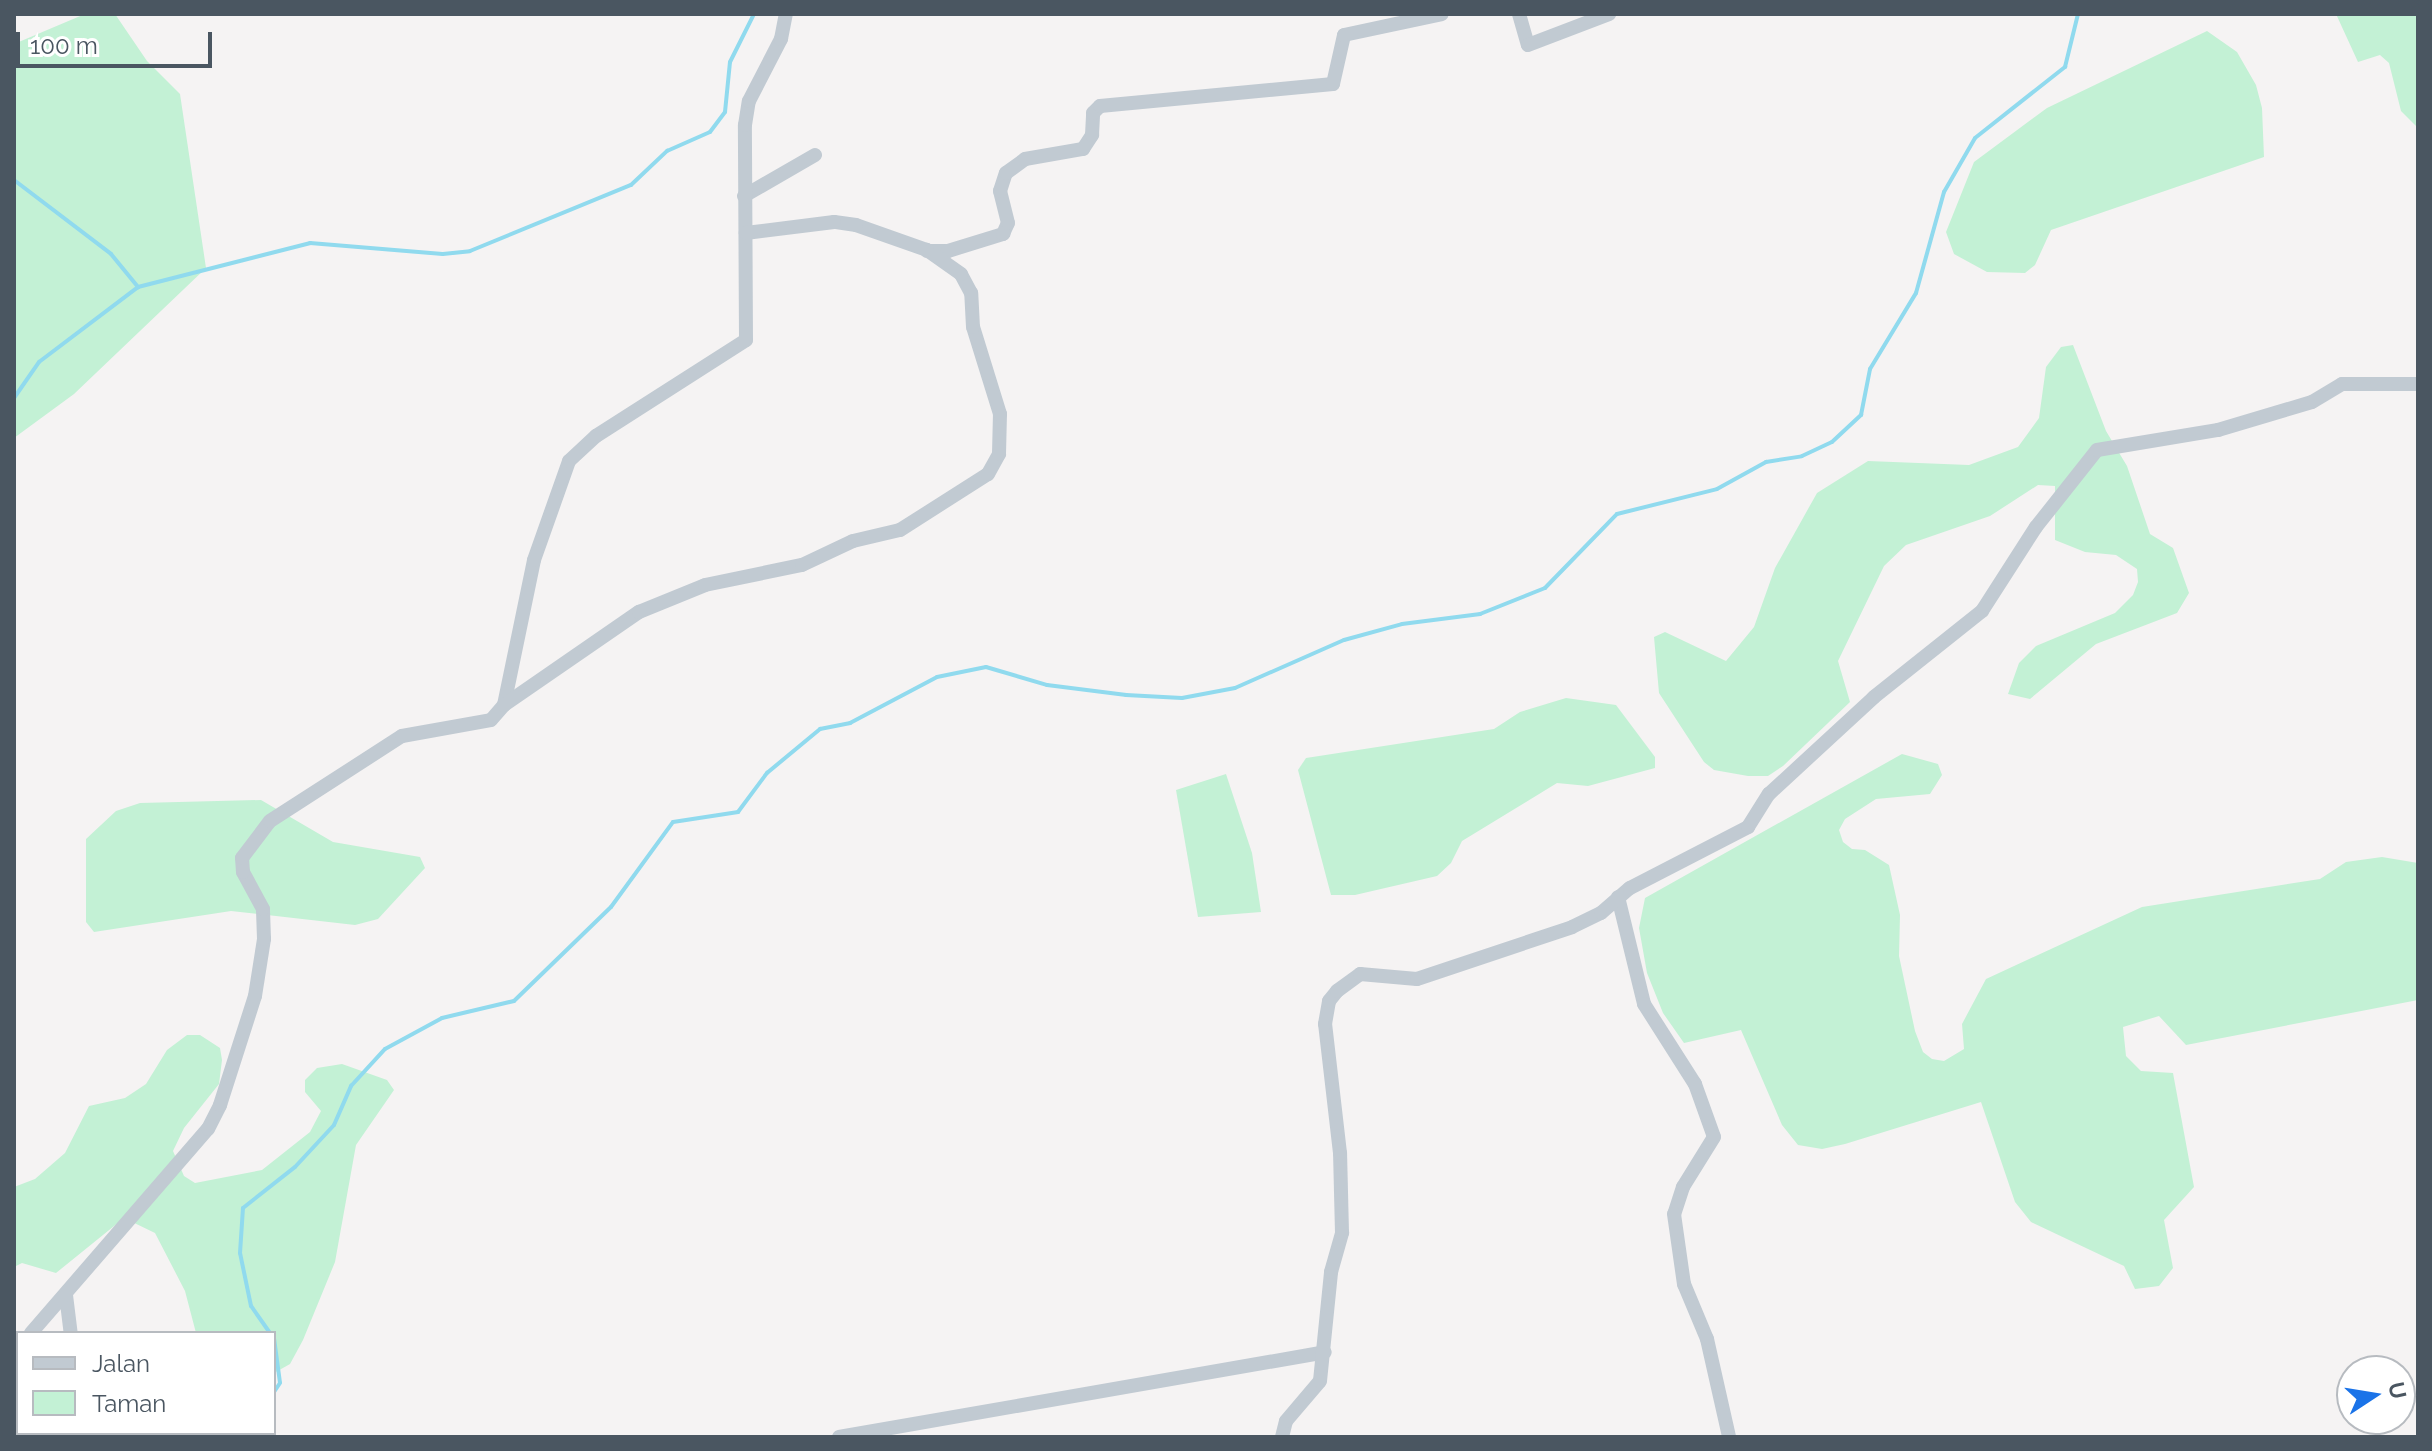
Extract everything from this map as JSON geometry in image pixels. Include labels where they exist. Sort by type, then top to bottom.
[{"type":"street","points":[[504,705],[534,560],[562,472],[579,448],[743,344],[747,334],[744,196],[749,101],[781,39],[786,14]]},
{"type":"street","points":[[746,233],[834,222],[927,250],[948,251],[1003,234],[1008,223],[1000,191],[1006,173],[1025,159],[1083,149],[1092,135],[1093,113],[1100,106],[1333,84],[1344,35],[1442,14]]},
{"type":"street","points":[[1519,14],[1528,45],[1609,14]]},
{"type":"street","points":[[744,196],[815,155]]},
{"type":"street","points":[[33,1331],[208,1129],[232,1078],[255,996],[264,939],[263,909],[241,865],[248,844],[297,799],[402,736],[478,725],[655,604],[732,577],[802,565],[853,541],[900,530],[988,474],[999,454],[1000,414],[973,327],[971,293],[961,274],[927,250]]},
{"type":"street","points":[[1282,1437],[1286,1421],[1319,1385],[1325,1352],[1328,1298],[1343,1207],[1326,1048],[1329,1001],[1360,974],[1417,979],[1572,927],[1601,913],[1618,897],[1748,827],[1769,794],[1874,697],[1960,634],[1982,611],[2036,527],[2097,450],[2218,430],[2312,402],[2342,384],[2418,384]]},
{"type":"street","points":[[1618,897],[1644,1004],[1695,1084],[1714,1137],[1683,1187],[1674,1214],[1684,1284],[1707,1339],[1729,1437]]},
{"type":"street","points":[[66,1295],[71,1331]]},
{"type":"street","points":[[839,1437],[1325,1352]]},
{"type":"green space","points":[[85,14],[115,14],[147,61],[180,94],[206,268],[74,394],[14,438],[14,44]]},
{"type":"green space","points":[[2336,14],[2418,14],[2418,128],[2401,111],[2389,63],[2380,55],[2358,62]]},
{"type":"green space","points":[[2207,31],[2237,52],[2256,85],[2262,108],[2264,157],[2051,230],[2035,265],[2025,273],[1987,272],[1954,254],[1946,232],[1974,162],[2047,108]]},
{"type":"green space","points":[[2073,345],[2106,431],[2127,466],[2150,534],[2173,548],[2189,593],[2177,613],[2096,644],[2030,699],[2008,694],[2019,663],[2036,646],[2115,613],[2133,595],[2138,582],[2137,569],[2116,555],[2085,552],[2055,540],[2055,486],[2038,485],[1990,516],[1906,545],[1884,566],[1838,661],[1850,702],[1783,766],[1768,776],[1748,776],[1714,770],[1704,762],[1659,693],[1654,637],[1665,632],[1726,661],[1754,627],[1775,568],[1817,493],[1868,461],[1969,465],[2018,447],[2039,418],[2046,367],[2061,347]]},
{"type":"green space","points":[[1566,698],[1616,705],[1655,757],[1655,768],[1588,786],[1557,783],[1462,841],[1451,863],[1437,876],[1355,895],[1331,895],[1298,770],[1306,758],[1494,729],[1520,712]]},
{"type":"green space","points":[[1902,754],[1938,764],[1942,775],[1930,794],[1876,799],[1845,819],[1839,830],[1843,842],[1852,849],[1865,850],[1889,865],[1900,915],[1899,956],[1915,1031],[1923,1052],[1932,1059],[1944,1061],[1964,1049],[1962,1024],[1986,979],[2142,907],[2320,879],[2346,862],[2382,857],[2418,863],[2418,1000],[2186,1045],[2159,1016],[2123,1027],[2126,1056],[2141,1071],[2173,1073],[2194,1187],[2164,1220],[2173,1268],[2159,1286],[2135,1289],[2124,1266],[2031,1222],[2015,1202],[1981,1102],[1845,1144],[1822,1149],[1798,1145],[1782,1125],[1741,1030],[1684,1043],[1663,1013],[1647,973],[1639,928],[1645,898]]},
{"type":"green space","points":[[1226,774],[1252,853],[1261,912],[1198,917],[1176,790]]},
{"type":"green space","points":[[261,800],[333,842],[420,857],[425,868],[378,919],[355,925],[231,911],[94,932],[86,922],[86,839],[116,811],[140,803]]},
{"type":"green space","points":[[187,1035],[200,1035],[220,1048],[219,1084],[184,1128],[173,1151],[184,1176],[195,1183],[262,1170],[310,1132],[321,1111],[305,1092],[305,1080],[317,1068],[342,1064],[387,1080],[394,1090],[356,1145],[335,1262],[303,1340],[290,1364],[276,1372],[276,1331],[195,1331],[185,1291],[155,1233],[124,1218],[56,1273],[22,1263],[14,1267],[14,1187],[35,1179],[65,1153],[89,1106],[125,1098],[146,1084],[167,1050]]},
{"type":"waterway","points":[[14,180],[111,254],[138,287],[310,243],[443,254],[470,251],[631,185],[667,151],[710,132],[725,112],[730,62],[754,14]]},
{"type":"waterway","points":[[269,1331],[251,1306],[240,1253],[243,1208],[295,1167],[334,1125],[351,1086],[385,1049],[442,1018],[514,1001],[611,907],[673,822],[738,812],[767,773],[820,729],[850,723],[937,677],[986,667],[1047,685],[1126,695],[1182,698],[1235,688],[1344,640],[1402,624],[1480,614],[1545,588],[1617,514],[1717,489],[1766,462],[1802,456],[1832,442],[1861,415],[1870,369],[1916,293],[1944,192],[1975,138],[2065,67],[2078,14]]},
{"type":"waterway","points":[[14,398],[39,362],[138,287]]},
{"type":"waterway","points":[[276,1353],[280,1383],[276,1389]]}]
